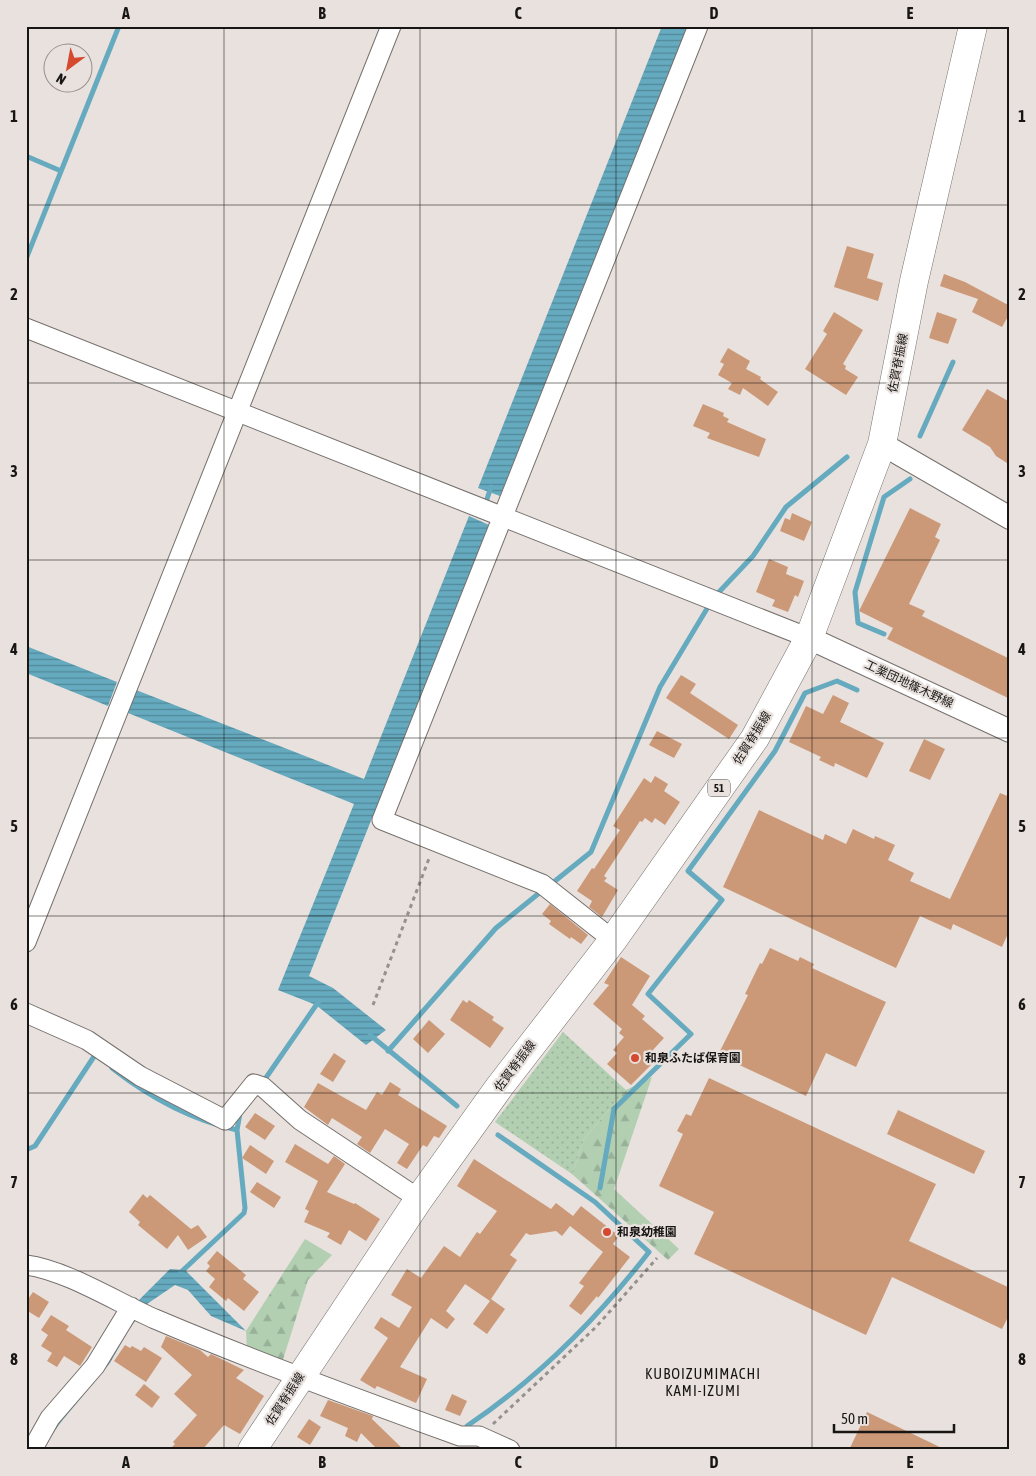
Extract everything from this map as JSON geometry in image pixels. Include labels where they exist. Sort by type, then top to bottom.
[{"type":"main road","name":"佐賀脊振線","points":[[252,1450],[419,1199],[500,1086],[613,940],[754,738],[809,638],[882,444],[914,281],[973,26]]},
{"type":"street","points":[[26,942],[391,26]]},
{"type":"street","points":[[613,940],[546,887],[382,820],[490,512],[698,26]]},
{"type":"street","points":[[26,328],[809,638]]},
{"type":"street","points":[[882,444],[1010,518]]},
{"type":"street","name":"工業団地篠木野線","points":[[809,638],[1010,731]]},
{"type":"street","points":[[26,1013],[87,1040],[140,1076],[225,1120],[258,1086],[300,1120],[419,1199]]},
{"type":"street","points":[[26,1265],[52,1272],[153,1318],[456,1443],[480,1436],[510,1450]]},
{"type":"street","points":[[32,1450],[50,1418],[95,1366],[131,1307]]},
{"type":"path","points":[[372,1006],[435,841]]},
{"type":"path","points":[[480,1436],[596,1327],[657,1258]]},
{"type":"green space","points":[[563,1032],[626,1090],[584,1139],[572,1174],[495,1122]]},
{"type":"green space","points":[[652,1077],[614,1189],[679,1249],[668,1260],[572,1174],[584,1139],[626,1090]]},
{"type":"green space","points":[[305,1239],[332,1255],[308,1280],[281,1366],[247,1351],[246,1331]]},
{"type":"water","points":[[662,26],[688,26],[500,496],[478,488]]},
{"type":"water","points":[[469,516],[489,525],[309,976],[333,988],[386,1030],[366,1045],[316,1005],[278,990],[354,804],[128,713],[136,690],[364,779]]},
{"type":"water","points":[[26,646],[117,682],[108,706],[26,673]]},
{"type":"water","points":[[170,1269],[185,1270],[246,1331],[211,1316],[188,1290],[175,1285],[147,1304],[128,1331],[110,1363],[61,1422],[41,1450],[58,1418],[102,1363],[138,1301]]},
{"type":"building","points":[[847,246],[874,254],[867,278],[883,283],[878,301],[834,287]]},
{"type":"building","points":[[944,274],[965,282],[1010,306],[1010,313],[1002,327],[972,312],[978,299],[940,286]]},
{"type":"building","points":[[834,312],[863,330],[843,364],[846,366],[845,369],[858,377],[846,395],[805,369],[827,334],[823,331]]},
{"type":"building","points":[[937,312],[957,319],[948,344],[929,338]]},
{"type":"building","points":[[728,348],[750,361],[746,369],[761,377],[760,379],[778,392],[768,406],[743,388],[740,395],[728,389],[732,383],[718,375],[724,364],[720,362]]},
{"type":"building","points":[[987,389],[1010,402],[1010,465],[996,456],[990,447],[962,430]]},
{"type":"building","points":[[703,404],[724,413],[723,416],[729,419],[727,422],[766,439],[759,457],[707,438],[710,433],[693,426]]},
{"type":"building","points":[[910,508],[941,524],[935,537],[940,540],[909,604],[925,611],[922,616],[1010,659],[1010,699],[887,639],[893,628],[859,611]]},
{"type":"building","points":[[792,513],[812,522],[804,541],[780,531],[785,518],[790,520]]},
{"type":"building","points":[[769,559],[788,567],[786,574],[804,581],[798,597],[795,595],[788,612],[772,606],[775,600],[756,592]]},
{"type":"building","points":[[681,675],[696,684],[690,693],[738,725],[729,739],[666,698]]},
{"type":"building","points":[[833,695],[849,703],[840,722],[884,743],[867,778],[835,763],[834,767],[819,760],[821,757],[789,742],[806,706],[823,714]]},
{"type":"building","points":[[657,731],[682,744],[674,758],[649,745]]},
{"type":"building","points":[[924,739],[945,749],[930,780],[909,771]]},
{"type":"building","points":[[655,776],[668,784],[664,791],[680,802],[665,825],[655,818],[652,823],[645,818],[642,822],[640,821],[604,876],[607,878],[604,881],[618,890],[602,917],[589,907],[592,901],[577,891],[620,830],[613,826],[644,778],[651,783]]},
{"type":"building","points":[[1000,793],[1010,797],[1010,929],[1002,947],[953,924],[951,930],[920,916],[896,968],[723,887],[759,810],[823,840],[825,834],[846,844],[853,829],[874,839],[875,836],[895,845],[888,860],[914,873],[910,881],[950,899]]},
{"type":"building","points":[[550,904],[588,935],[581,944],[571,937],[570,939],[549,924],[551,921],[542,914]]},
{"type":"building","points":[[770,948],[798,961],[800,957],[814,964],[812,968],[886,1002],[856,1067],[826,1053],[806,1096],[718,1055],[748,995],[745,994],[760,963],[762,964]]},
{"type":"building","points":[[621,957],[650,976],[632,1005],[645,1016],[642,1019],[664,1038],[652,1051],[659,1057],[631,1085],[607,1064],[617,1053],[613,1050],[624,1037],[619,1033],[622,1029],[593,1004],[609,985],[604,983]]},
{"type":"building","points":[[463,1000],[467,1003],[469,1000],[494,1017],[492,1020],[504,1028],[490,1048],[450,1020]]},
{"type":"building","points":[[429,1020],[445,1034],[428,1053],[413,1039]]},
{"type":"building","points":[[334,1053],[346,1061],[333,1082],[320,1074]]},
{"type":"building","points":[[709,1078],[936,1184],[909,1241],[1010,1288],[1010,1313],[1002,1329],[892,1277],[866,1335],[694,1254],[714,1212],[659,1186],[683,1134],[677,1131],[686,1114],[691,1116]]},
{"type":"building","points":[[390,1082],[401,1089],[398,1095],[447,1126],[439,1138],[434,1136],[427,1147],[423,1145],[407,1169],[397,1163],[409,1144],[385,1129],[370,1153],[357,1144],[362,1137],[332,1118],[328,1125],[304,1107],[318,1083],[366,1110],[377,1092],[382,1095]]},
{"type":"building","points":[[898,1110],[985,1151],[974,1174],[887,1134]]},
{"type":"building","points":[[255,1113],[275,1126],[265,1140],[245,1127]]},
{"type":"building","points":[[295,1144],[328,1164],[334,1156],[345,1164],[327,1192],[355,1203],[380,1219],[366,1241],[349,1230],[341,1245],[327,1237],[330,1233],[304,1222],[309,1211],[305,1209],[318,1181],[285,1162]]},
{"type":"building","points":[[250,1145],[274,1161],[266,1174],[242,1158]]},
{"type":"building","points":[[474,1159],[551,1209],[556,1203],[573,1216],[581,1206],[619,1236],[613,1244],[630,1257],[598,1298],[597,1296],[581,1315],[569,1306],[584,1286],[579,1283],[603,1252],[570,1226],[562,1236],[556,1231],[530,1235],[526,1233],[510,1255],[517,1260],[491,1299],[505,1309],[487,1334],[473,1324],[490,1301],[465,1284],[446,1311],[455,1319],[447,1329],[431,1318],[400,1367],[427,1379],[416,1403],[377,1386],[375,1389],[360,1380],[388,1338],[374,1328],[381,1317],[399,1328],[412,1307],[391,1295],[407,1269],[421,1278],[444,1246],[460,1257],[477,1232],[480,1234],[497,1211],[457,1186]]},
{"type":"building","points":[[257,1182],[281,1197],[274,1208],[250,1192]]},
{"type":"building","points":[[143,1194],[147,1198],[150,1195],[191,1229],[198,1225],[207,1237],[188,1250],[178,1235],[167,1249],[138,1225],[140,1222],[129,1212]]},
{"type":"building","points":[[217,1251],[246,1275],[243,1279],[259,1292],[244,1311],[228,1298],[226,1301],[209,1287],[215,1279],[206,1271],[210,1266],[207,1263]]},
{"type":"building","points":[[33,1292],[49,1302],[39,1318],[26,1310],[26,1302]]},
{"type":"building","points":[[51,1315],[69,1326],[66,1330],[92,1347],[80,1366],[64,1356],[57,1367],[47,1361],[52,1353],[41,1346],[48,1335],[41,1330]]},
{"type":"building","points":[[166,1336],[200,1350],[208,1357],[211,1354],[244,1370],[236,1378],[264,1396],[240,1434],[224,1425],[202,1450],[169,1450],[175,1444],[173,1442],[197,1415],[174,1394],[192,1375],[161,1347]]},
{"type":"building","points":[[125,1345],[130,1348],[132,1346],[141,1351],[144,1347],[162,1358],[146,1382],[114,1361]]},
{"type":"building","points":[[144,1384],[160,1397],[152,1408],[135,1395]]},
{"type":"building","points":[[452,1394],[467,1401],[460,1416],[445,1410]]},
{"type":"building","points":[[328,1400],[373,1416],[372,1419],[404,1450],[378,1450],[361,1433],[357,1442],[345,1436],[348,1428],[320,1416]]},
{"type":"building","points":[[867,1412],[946,1450],[849,1450]]},
{"type":"building","points":[[309,1419],[321,1427],[310,1445],[297,1437]]},
{"type":"waterway","points":[[26,259],[119,26]]},
{"type":"waterway","points":[[26,156],[61,171]]},
{"type":"waterway","points":[[920,436],[953,362]]},
{"type":"waterway","points":[[719,592],[753,556],[786,507],[847,457]]},
{"type":"waterway","points":[[884,634],[858,623],[855,592],[884,497],[910,479]]},
{"type":"waterway","points":[[485,505],[491,487]]},
{"type":"waterway","points":[[550,885],[591,852],[660,687],[708,607]]},
{"type":"waterway","points":[[600,1188],[614,1109],[691,1034],[648,994],[722,900],[688,871],[775,751],[805,693],[837,681],[857,690]]},
{"type":"waterway","points":[[388,1051],[496,928],[543,890]]},
{"type":"waterway","points":[[263,1082],[319,1001]]},
{"type":"waterway","points":[[370,1035],[457,1106]]},
{"type":"waterway","points":[[26,1150],[35,1146],[95,1055],[98,1056]]},
{"type":"waterway","points":[[112,1068],[141,1089],[187,1114],[237,1130]]},
{"type":"waterway","points":[[180,1273],[244,1213],[237,1130],[240,1113]]},
{"type":"waterway","points":[[468,1432],[467,1426],[518,1388],[565,1346],[608,1301],[649,1252],[595,1202],[498,1135]]},
{"type":"place","name":"和泉ふたば保育園","points":[[635,1058]]},
{"type":"place","name":"和泉幼稚園","points":[[607,1232]]},
{"type":"district","name":"KUBOIZUMIMACHI KAMI-IZUMI","points":[[703,1382]]}]
